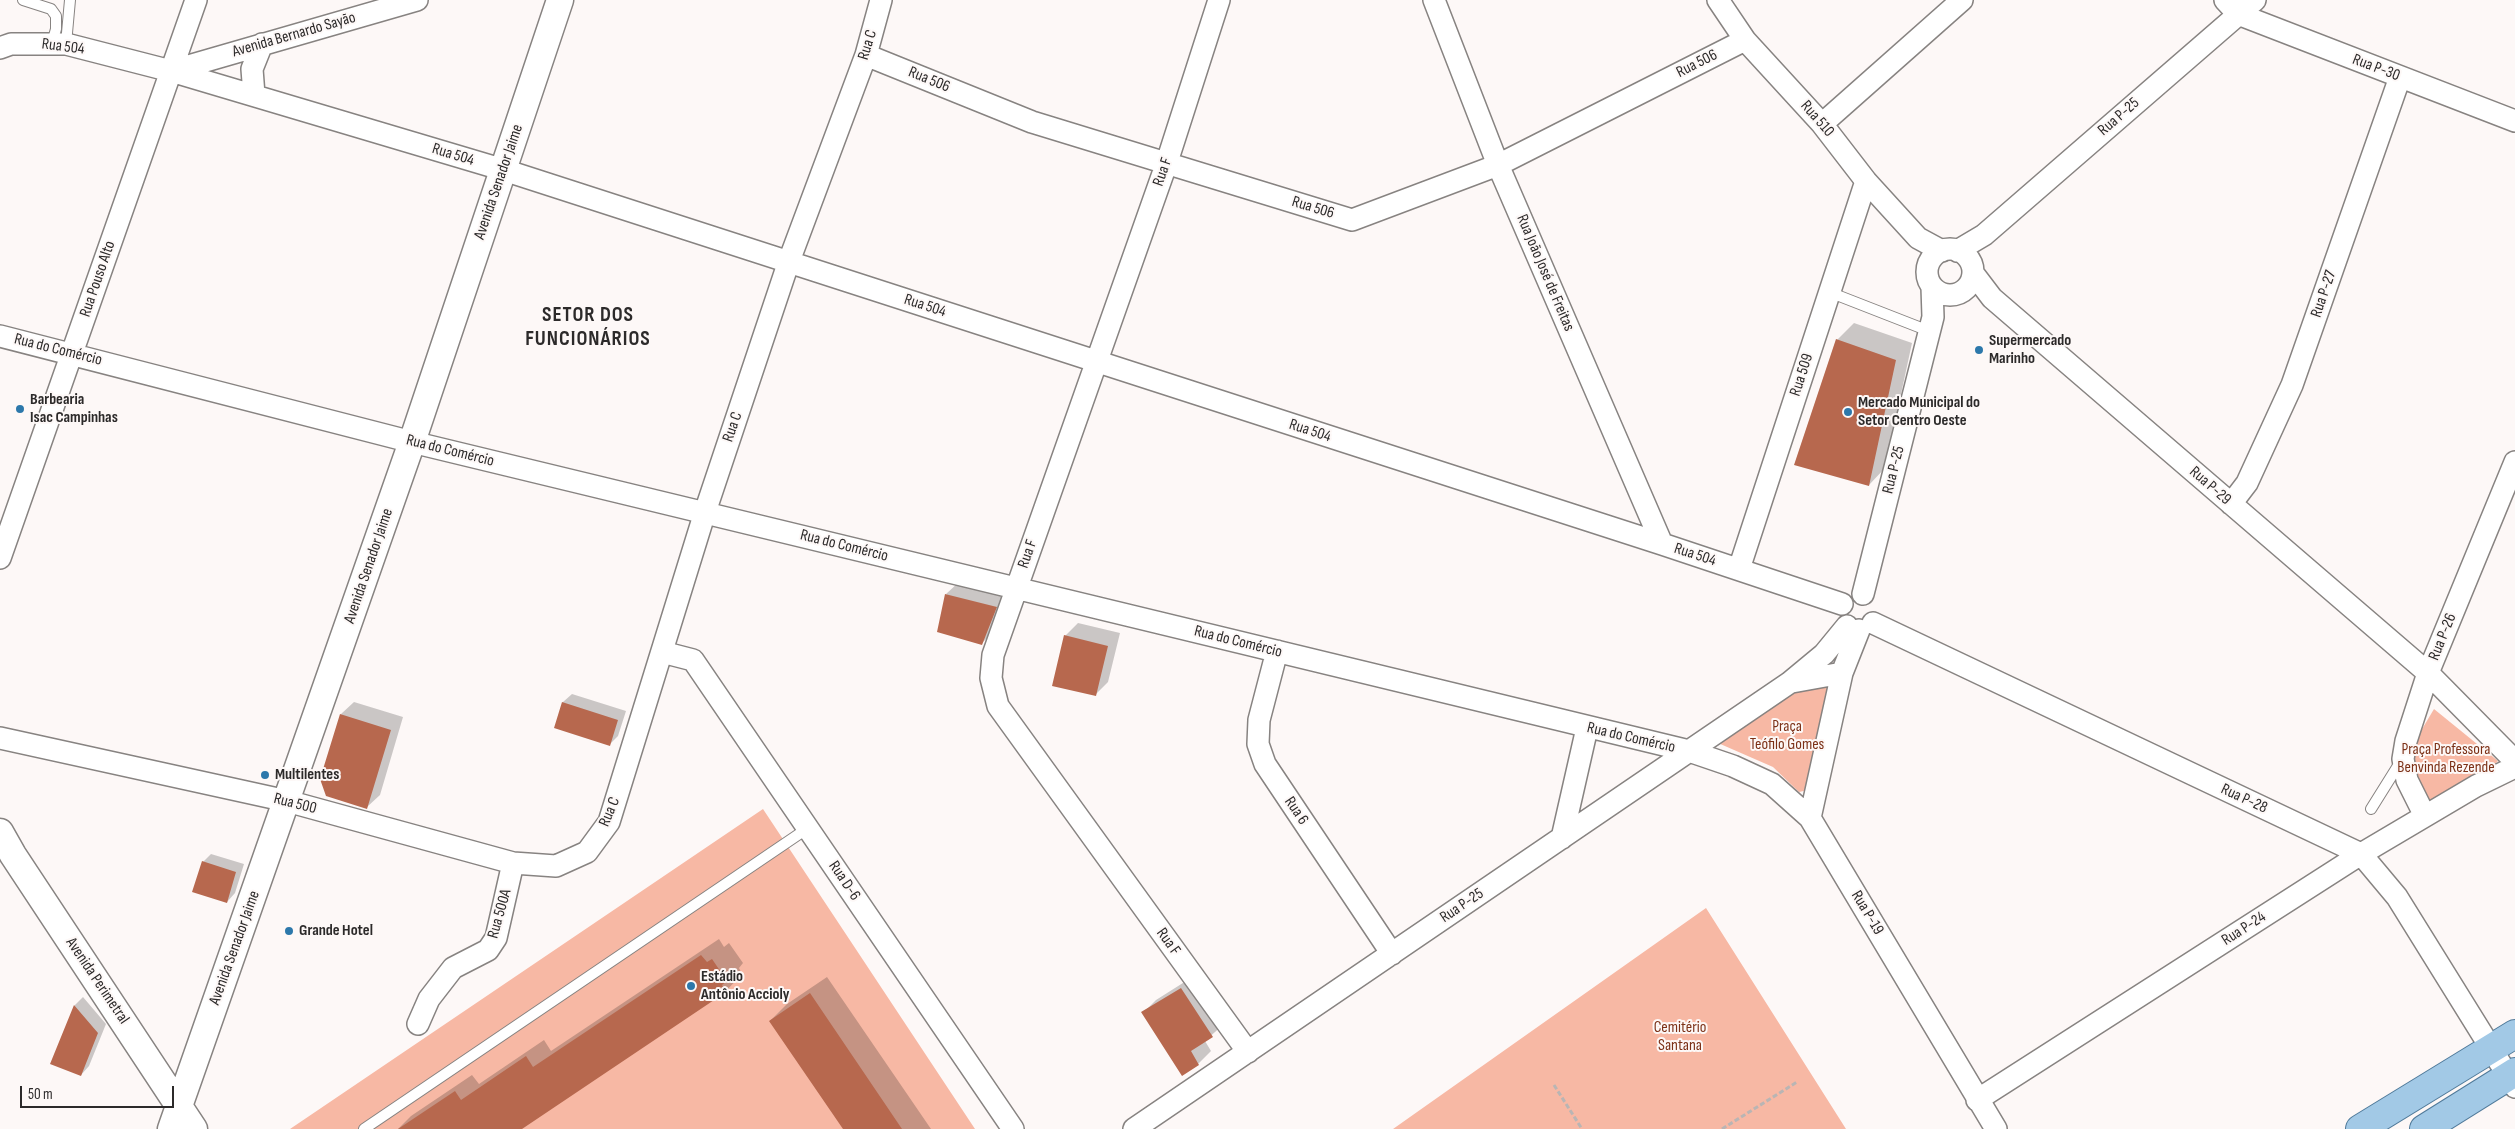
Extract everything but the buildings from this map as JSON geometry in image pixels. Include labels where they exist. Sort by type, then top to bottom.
[{"type":"main road","points":[[2360,1129],[2489,1048],[2515,1034]]},
{"type":"main road","points":[[2424,1129],[2513,1079]]},
{"type":"street","name":"Rua Pouso Alto","points":[[0,558],[196,0]]},
{"type":"street","name":"Avenida Bernardo Sayão","points":[[171,71],[417,0]]},
{"type":"street","name":"Avenida Senador Jaime","points":[[171,1129],[288,801],[412,442],[560,0]]},
{"type":"street","name":"Rua C","points":[[587,852],[609,822],[705,512],[789,261],[866,55],[881,0]]},
{"type":"street","name":"Rua F","points":[[1219,0],[1166,165],[1016,588],[994,655],[990,678],[998,706],[1248,1052]]},
{"type":"street","name":"Rua João José de Freitas","points":[[1434,0],[1498,165],[1662,544]]},
{"type":"street","name":"Rua 510","points":[[1718,0],[1745,40],[1822,124],[1866,181],[1918,238],[1954,260]]},
{"type":"street","points":[[1822,124],[1962,0]]},
{"type":"street","name":"Rua P-25","points":[[1863,594],[1931,324],[1947,292],[1927,274],[1954,260],[1984,235],[2231,7],[2255,0]]},
{"type":"street","name":"Rua P-30","points":[[2231,7],[2400,77],[2515,121]]},
{"type":"street","name":"Rua 506","points":[[866,55],[1032,122],[1166,165],[1352,220],[1498,165],[1745,40]]},
{"type":"street","name":"Rua 504","points":[[0,48],[12,44],[59,44],[171,71],[504,170],[1662,544],[1842,604]]},
{"type":"street","points":[[254,95],[252,69],[262,44]]},
{"type":"street","name":"Rua P-27","points":[[2231,504],[2247,483],[2292,385],[2400,77]]},
{"type":"street","name":"Rua 509","points":[[1739,569],[1866,181]]},
{"type":"street","points":[[1947,292],[1967,287],[1954,260]]},
{"type":"street","name":"Rua P-29","points":[[1954,260],[1992,298],[2428,674]]},
{"type":"street","points":[[1947,292],[1992,298]]},
{"type":"street","name":"Rua do Comércio","points":[[0,336],[73,353],[412,442],[1689,752]]},
{"type":"street","name":"Rua P-26","points":[[2402,759],[2428,674],[2515,462]]},
{"type":"street","points":[[1810,818],[1842,674],[1860,627],[1877,614],[1875,603],[1863,594],[1848,596],[1842,604],[1840,614],[1860,627]]},
{"type":"street","name":"Rua P-25","points":[[1134,1129],[1789,683],[1860,627]]},
{"type":"street","name":"Rua P-28","points":[[1860,627],[2361,854],[2397,897],[2489,1048],[2513,1079]]},
{"type":"street","name":"Rua 6","points":[[1277,651],[1259,720],[1258,744],[1265,764],[1392,954]]},
{"type":"street","name":"Rua D-6","points":[[662,652],[693,660],[1013,1129]]},
{"type":"street","name":"Rua P-25","points":[[1789,683],[1842,674]]},
{"type":"street","points":[[2428,674],[2515,761]]},
{"type":"street","points":[[1562,838],[1587,728]]},
{"type":"street","name":"Rua 500","points":[[0,738],[288,801],[514,863],[556,866],[587,852]]},
{"type":"street","name":"Rua P-19","points":[[1689,752],[1733,766],[1772,784],[1810,818],[1996,1129]]},
{"type":"street","points":[[2402,759],[2408,780],[2425,816]]},
{"type":"street","name":"Rua P-24","points":[[1977,1100],[2361,854],[2425,816],[2515,767]]},
{"type":"street","name":"Avenida Perimetral","points":[[0,832],[6,853],[179,1104],[194,1129]]},
{"type":"street","name":"Rua 500A","points":[[418,1024],[429,999],[453,968],[488,950],[496,938],[514,863]]},
{"type":"lane","points":[[23,0],[51,8],[56,16],[59,44]]},
{"type":"lane","points":[[59,44],[70,0]]},
{"type":"lane","points":[[1829,292],[1931,324]]},
{"type":"lane","name":"Rua P-26","points":[[2372,810],[2402,759]]},
{"type":"lane","points":[[364,1129],[808,828]]},
{"type":"path","points":[[1722,1129],[1797,1082]]},
{"type":"path","points":[[1554,1085],[1582,1129]]},
{"type":"green space","name":"Praça Teófilo Gomes","points":[[1806,683],[1824,683],[1832,689],[1808,790],[1799,792],[1773,767],[1718,743]]},
{"type":"green space","name":"Praça Professora Benvinda Rezende","points":[[2434,709],[2498,761],[2484,775],[2440,799],[2428,800],[2415,774],[2412,761],[2415,741]]},
{"type":"green space","name":"Estádio Antônio Accioly","points":[[763,809],[975,1129],[290,1129]]},
{"type":"green space","name":"Cemitério Santana","points":[[1706,908],[1846,1129],[1393,1129]]},
{"type":"place","name":"Supermercado Marinho","points":[[1979,350]]},
{"type":"place","name":"Barbearia Isac Campinhas","points":[[20,409]]},
{"type":"place","name":"Mercado Municipal do Setor Centro Oeste","points":[[1848,412]]},
{"type":"place","name":"Multilentes","points":[[265,775]]},
{"type":"place","name":"Grande Hotel","points":[[289,931]]},
{"type":"place","name":"Estádio Antônio Accioly","points":[[691,986]]},
{"type":"district","name":"SETOR DOS FUNCIONÁRIOS","points":[[588,328]]}]
